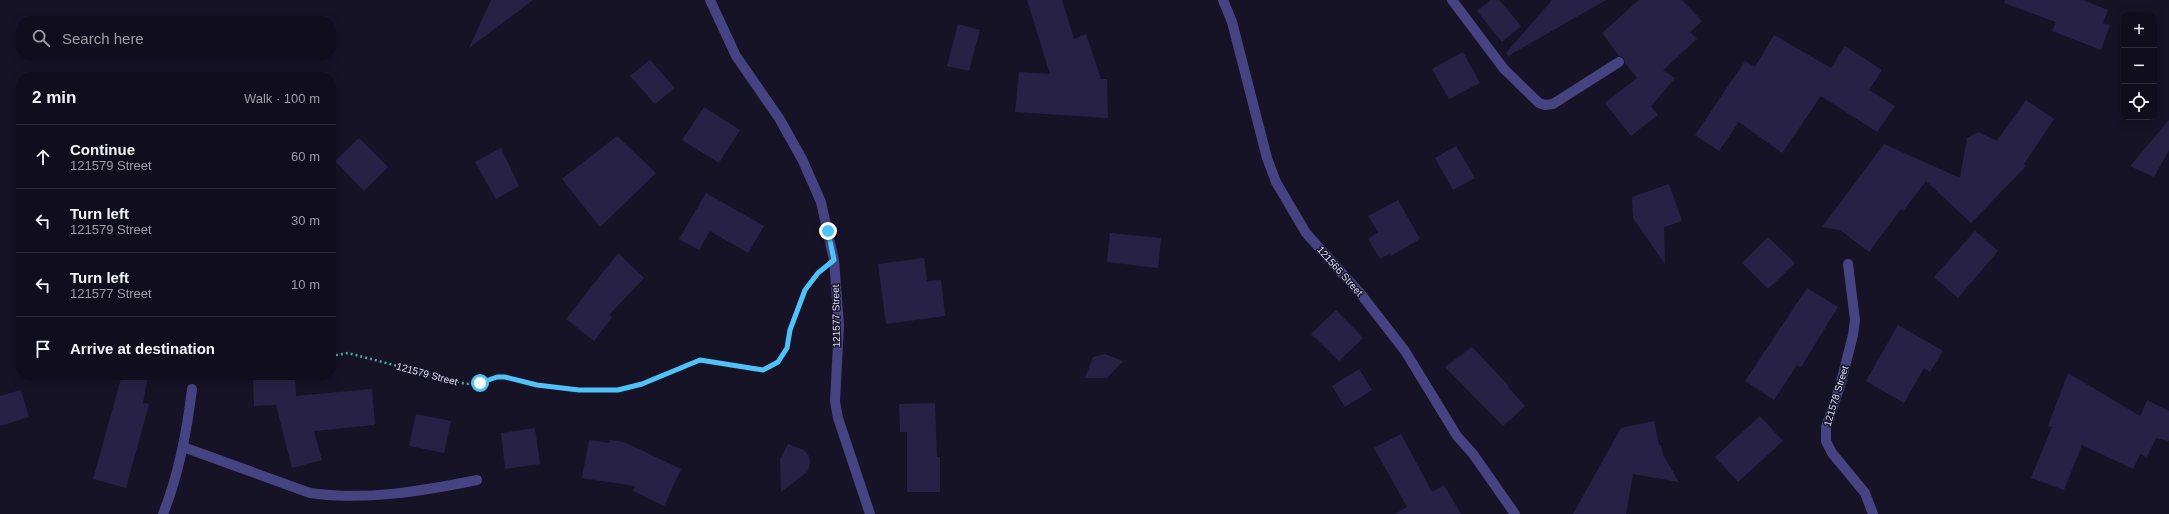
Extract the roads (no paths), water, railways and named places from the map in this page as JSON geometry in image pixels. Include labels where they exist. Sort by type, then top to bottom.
[{"type":"street","name":"121577 Street","points":[[710,0],[736,56],[779,118],[814,184],[821,202],[834,260],[838,325],[835,401],[842,435],[870,514]]},
{"type":"street","name":"121566 Street","points":[[1223,0],[1232,22],[1267,158],[1276,182],[1306,233],[1360,293],[1405,351],[1457,436],[1478,460],[1515,514]]},
{"type":"street","points":[[1452,0],[1504,69],[1539,103],[1545,105],[1554,104],[1619,62]]},
{"type":"street","name":"121578 Street","points":[[1848,264],[1854,320],[1853,335],[1840,386],[1826,427],[1826,441],[1832,453],[1865,493],[1873,514]]},
{"type":"street","points":[[163,514],[170,496],[183,447],[192,389]]},
{"type":"street","points":[[183,447],[310,493],[330,496],[367,496],[427,491],[477,480]]}]
